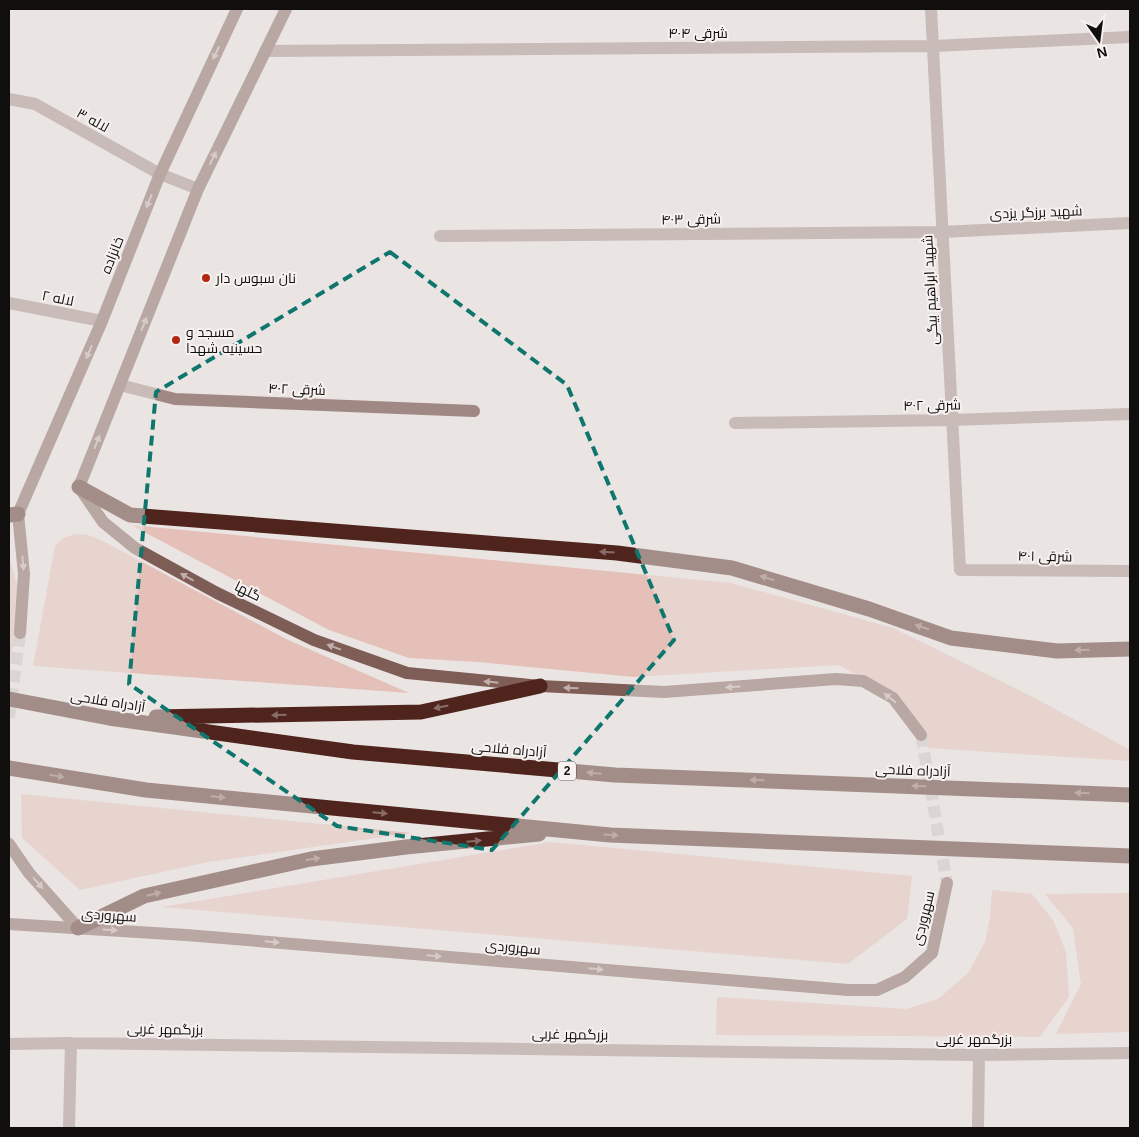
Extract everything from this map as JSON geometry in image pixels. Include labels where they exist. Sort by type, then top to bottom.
[{"type":"highway","points":[[79,487],[130,515],[617,553],[713,565],[732,568],[869,609],[951,638],[1057,651],[1130,649]]},
{"type":"highway","points":[[109,718],[421,712],[540,686]]},
{"type":"highway","name":"آزادراه فلاحی","points":[[9,700],[109,718],[353,752],[615,775],[1130,795]]},
{"type":"highway","points":[[9,768],[146,790],[610,835],[1130,856]]},
{"type":"highway","points":[[78,928],[144,896],[311,859],[406,847],[574,831]]},
{"type":"main road","name":"خانزاده","points":[[14,515],[102,321],[160,174],[237,9]]},
{"type":"main road","points":[[79,487],[198,189],[286,9]]},
{"type":"main road","name":"گلها","points":[[79,487],[103,522],[135,548],[217,593],[314,640],[407,673],[540,686],[664,692],[836,679],[863,680],[893,698],[921,735]]},
{"type":"main road","points":[[14,515],[24,574],[20,633]]},
{"type":"main road","points":[[9,844],[29,873],[78,928]]},
{"type":"main road","name":"سهروردی","points":[[9,924],[196,936],[848,990],[877,990],[905,977],[932,953],[947,883]]},
{"type":"street","name":"شهید ابراهیم بیگی","points":[[931,9],[960,570]]},
{"type":"street","name":"۴۰۴ شرقی","points":[[265,51],[933,46],[1130,37]]},
{"type":"street","name":"لاله ۳","points":[[9,99],[35,104],[160,174],[198,189]]},
{"type":"street","name":"شهید برزگر یزدی","points":[[942,232],[1130,223]]},
{"type":"street","name":"۴۰۳ شرقی","points":[[440,236],[942,232]]},
{"type":"street","name":"لاله ۲","points":[[9,304],[102,321]]},
{"type":"street","name":"۴۰۲ شرقی","points":[[120,386],[175,399],[474,411]]},
{"type":"street","name":"۴۰۲ شرقی","points":[[735,423],[952,420],[1130,414]]},
{"type":"street","name":"۴۰۱ شرقی","points":[[960,570],[1130,571]]},
{"type":"street","name":"بزرگمهر غربی","points":[[9,1044],[70,1043],[979,1055],[1130,1052]]},
{"type":"street","points":[[69,1128],[70,1043]]},
{"type":"street","points":[[978,1128],[979,1055]]},
{"type":"highlighted area","points":[[390,252],[567,385],[674,640],[492,850],[337,826],[129,684],[156,392]]},
{"type":"shaded area","points":[[131,525],[731,583],[893,628],[1035,698],[1130,750],[1130,761],[928,748],[902,704],[889,691],[838,665],[634,677],[478,662],[409,658],[329,630]]},
{"type":"shaded area","points":[[76,534],[88,535],[103,541],[286,639],[409,693],[33,666],[55,546],[63,538]]},
{"type":"shaded area","points":[[9,557],[17,584],[18,630],[9,661]]},
{"type":"shaded area","points":[[21,794],[411,833],[208,862],[80,890],[22,838]]},
{"type":"shaded area","points":[[550,842],[912,876],[907,919],[848,964],[162,907]]},
{"type":"shaded area","points":[[992,890],[1032,894],[1053,920],[1066,952],[1069,997],[1040,1037],[716,1035],[717,997],[906,1009],[938,999],[968,973],[985,942],[990,918]]},
{"type":"shaded area","points":[[1130,893],[1130,1032],[1056,1034],[1081,984],[1073,928],[1045,894]]},
{"type":"tunnel","points":[[9,718],[20,633]]},
{"type":"tunnel","points":[[921,735],[947,883]]},
{"type":"place","name":"نان سبوس دار","points":[[206,278]]},
{"type":"place","name":"مسجد و حسینیه شهدا","points":[[176,340]]}]
